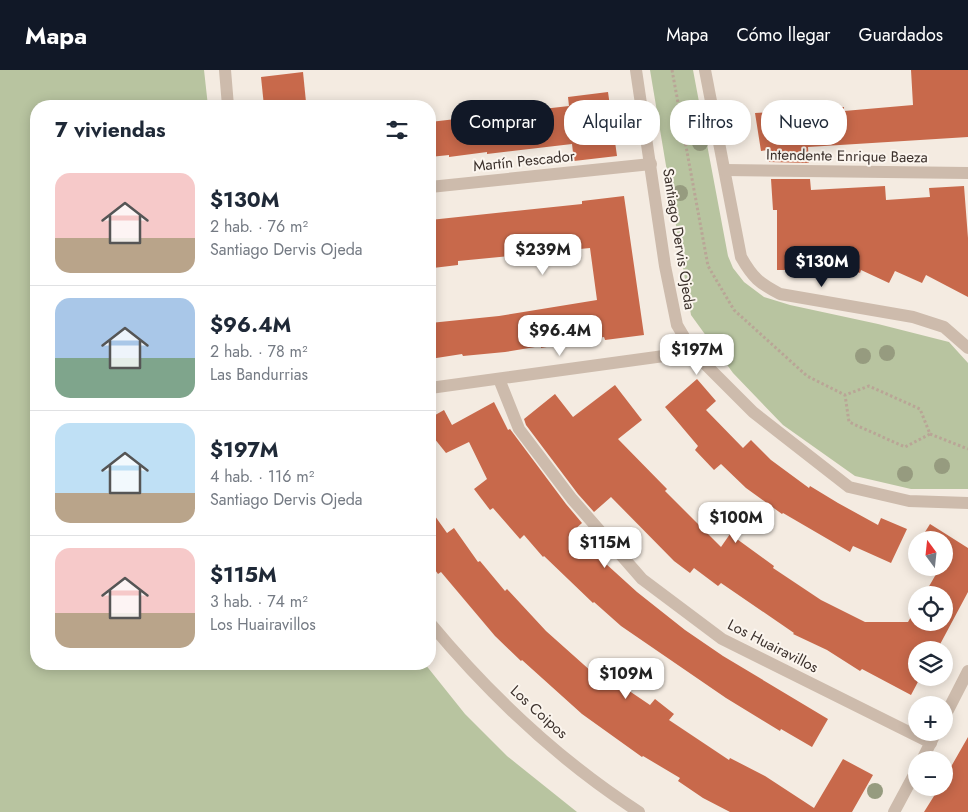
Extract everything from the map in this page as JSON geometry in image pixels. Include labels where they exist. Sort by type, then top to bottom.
[{"type":"street","points":[[225,70],[228,100]]},
{"type":"street","name":"Santiago Dervis Ojeda","points":[[636,70],[666,266],[678,325],[693,352],[753,412],[849,487],[909,501],[968,503]]},
{"type":"street","points":[[705,70],[740,257],[750,274],[763,285],[780,294],[913,318],[944,327],[968,348]]},
{"type":"street","name":"Martín Pescador","points":[[436,186],[651,164]]},
{"type":"street","name":"Intendente Enrique Baeza","points":[[725,170],[968,173]]},
{"type":"street","points":[[436,387],[693,352]]},
{"type":"street","name":"Los Huairavillos","points":[[499,379],[520,429],[572,499],[642,579],[722,639],[908,726]]},
{"type":"street","name":"Los Coipos","points":[[436,630],[490,690],[534,731],[580,770],[639,812]]},
{"type":"street","points":[[953,700],[968,671]]},
{"type":"street","points":[[894,812],[908,786]]},
{"type":"path","points":[[930,434],[905,447],[849,422],[845,395],[869,386],[920,409],[930,434],[968,449]]},
{"type":"green space","points":[[0,70],[204,70],[207,100],[30,100],[30,670],[430,670],[465,714],[507,756],[577,812],[0,812]]},
{"type":"green space","points":[[650,70],[693,70],[699,100],[670,100],[670,145],[707,145],[728,256],[733,268],[744,282],[764,297],[790,305],[949,342],[968,363],[968,489],[911,489],[855,476],[783,425],[733,373],[691,315],[660,130],[660,100],[655,100]]},
{"type":"building","points":[[911,70],[968,70],[968,137],[847,145],[847,111],[913,105]]},
{"type":"building","points":[[303,72],[306,100],[263,100],[261,77]]},
{"type":"building","points":[[608,92],[609,100],[568,100],[568,97]]},
{"type":"building","points":[[564,107],[564,145],[487,154],[487,152],[449,157],[449,155],[436,156],[436,121],[451,120],[451,145],[554,145],[554,108]]},
{"type":"building","points":[[755,113],[761,113],[761,145],[840,145],[808,147],[809,163],[769,162],[768,150],[761,151]]},
{"type":"building","points":[[572,145],[615,145],[617,156],[574,161]]},
{"type":"building","points":[[771,179],[810,179],[811,190],[885,186],[886,200],[930,197],[929,188],[964,186],[968,238],[968,297],[926,275],[922,283],[895,271],[889,283],[861,270],[860,273],[820,254],[820,270],[777,270],[777,210],[773,210]]},
{"type":"building","points":[[624,196],[644,335],[605,340],[604,337],[541,348],[541,346],[505,352],[463,356],[462,354],[436,358],[436,322],[499,316],[597,300],[590,248],[458,261],[458,265],[436,268],[436,219],[582,204],[582,201]]},
{"type":"building","points":[[697,379],[716,401],[706,410],[743,448],[751,440],[771,460],[809,488],[810,486],[878,525],[881,518],[907,529],[891,563],[853,546],[850,552],[782,514],[746,488],[721,464],[714,470],[695,450],[698,446],[665,407]]},
{"type":"building","points":[[615,385],[642,420],[618,439],[667,489],[665,491],[721,547],[730,534],[774,566],[773,568],[821,600],[865,622],[908,622],[908,631],[947,631],[942,641],[908,641],[908,686],[916,686],[911,695],[862,669],[860,671],[827,650],[793,634],[721,583],[718,586],[694,568],[690,573],[674,561],[611,497],[594,512],[578,494],[526,425],[524,419],[555,394],[573,417]]},
{"type":"building","points":[[494,402],[508,430],[510,429],[582,523],[573,531],[605,563],[637,592],[685,630],[723,656],[828,719],[812,747],[781,729],[780,731],[726,698],[621,626],[543,557],[524,535],[520,539],[493,508],[490,510],[474,489],[487,479],[469,442],[446,453],[436,440],[436,415],[444,410],[452,425]]},
{"type":"building","points":[[436,517],[447,533],[454,528],[478,562],[480,561],[505,591],[507,589],[546,631],[611,689],[616,682],[650,705],[655,699],[674,714],[669,720],[729,760],[730,758],[765,776],[814,808],[843,759],[873,775],[852,812],[730,812],[703,798],[678,781],[680,778],[642,757],[582,714],[495,636],[441,572],[438,574],[436,571]]},
{"type":"building","points":[[930,524],[941,531],[926,531]]},
{"type":"building","points":[[953,539],[968,548],[968,592],[953,620],[953,586],[929,586],[935,576],[953,576]]},
{"type":"building","points":[[968,737],[968,812],[924,812],[934,796],[953,796],[953,763]]}]
